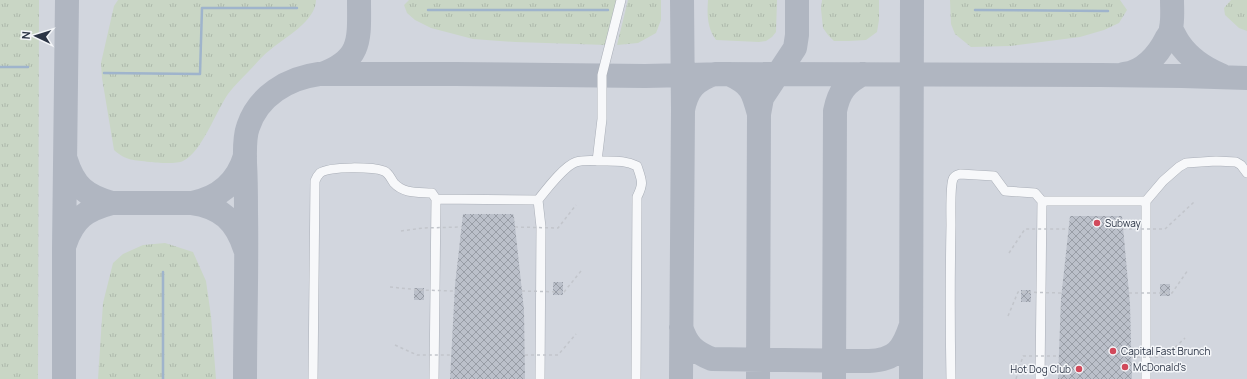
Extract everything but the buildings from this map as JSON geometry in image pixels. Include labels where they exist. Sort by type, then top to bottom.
[{"type":"lane","points":[[597,161],[602,119],[602,75],[621,0]]},
{"type":"lane","points":[[1146,379],[1146,201],[1163,181],[1186,163],[1216,161],[1236,162],[1241,164],[1247,173]]},
{"type":"lane","points":[[436,200],[538,200],[568,167],[576,162],[624,162],[637,166],[642,187],[637,197],[636,379]]},
{"type":"lane","points":[[313,379],[315,181],[320,173],[329,169],[376,169],[387,172],[402,190],[432,193],[436,200],[434,379]]},
{"type":"lane","points":[[951,379],[950,267],[952,182],[953,178],[960,174],[994,176],[1005,191],[1035,193],[1042,201],[1040,379]]},
{"type":"lane","points":[[538,200],[541,227],[540,379]]},
{"type":"lane","points":[[1042,201],[1146,201]]},
{"type":"path","points":[[1123,229],[1165,229],[1194,202]]},
{"type":"path","points":[[515,227],[558,228],[576,205]]},
{"type":"path","points":[[401,231],[423,228],[460,227]]},
{"type":"path","points":[[1009,253],[1025,229],[1068,229]]},
{"type":"path","points":[[1129,293],[1172,293],[1188,270]]},
{"type":"path","points":[[522,291],[564,292],[581,271]]},
{"type":"path","points":[[390,287],[454,291]]},
{"type":"path","points":[[1008,316],[1018,292],[1061,293]]},
{"type":"path","points":[[525,355],[558,355],[576,334]]},
{"type":"path","points":[[1131,357],[1165,357],[1185,338]]},
{"type":"path","points":[[395,345],[417,355],[451,355]]},
{"type":"path","points":[[1016,379],[1023,356],[1058,356]]},
{"type":"shaded area","points":[[0,0],[1247,0],[1247,379],[0,379]]},
{"type":"green space","points":[[0,0],[39,0],[38,379],[0,379]]},
{"type":"green space","points":[[118,0],[316,0],[315,8],[305,22],[264,55],[230,91],[202,140],[190,156],[177,163],[167,163],[130,159],[118,154],[114,150],[102,78],[101,63],[114,6]]},
{"type":"green space","points":[[409,0],[618,0],[607,45],[473,39],[431,28],[415,20],[407,13],[404,5]]},
{"type":"green space","points":[[628,0],[661,0],[661,20],[656,33],[638,43],[617,45]]},
{"type":"green space","points":[[708,0],[777,0],[776,32],[766,41],[759,42],[716,40],[709,26]]},
{"type":"green space","points":[[822,0],[879,0],[879,20],[877,32],[866,40],[834,41],[823,28],[821,9]]},
{"type":"green space","points":[[950,0],[1120,0],[1127,10],[1119,23],[1104,30],[1080,37],[1010,46],[971,47],[955,34],[951,24]]},
{"type":"green space","points":[[1231,0],[1247,0],[1247,31],[1239,28],[1225,15],[1224,8]]},
{"type":"green space","points":[[165,243],[193,252],[206,281],[211,316],[216,379],[98,379],[103,303],[113,263],[123,254],[143,245]]},
{"type":"waterway","points":[[104,73],[200,74],[202,8],[297,8]]},
{"type":"waterway","points":[[428,10],[608,10]]},
{"type":"waterway","points":[[975,10],[1108,11]]},
{"type":"waterway","points":[[0,67],[28,67]]},
{"type":"waterway","points":[[163,272],[163,379]]},
{"type":"taxiway","points":[[64,379],[67,0]]},
{"type":"taxiway","points":[[322,74],[335,68],[352,54],[356,46],[358,36],[359,0]]},
{"type":"taxiway","points":[[681,379],[683,110],[682,0]]},
{"type":"taxiway","points":[[758,379],[759,114],[762,98],[795,48],[797,35],[797,0]]},
{"type":"taxiway","points":[[911,379],[912,0]]},
{"type":"taxiway","points":[[1124,74],[1131,73],[1144,66],[1154,57],[1163,45],[1171,29],[1172,0]]},
{"type":"taxiway","points":[[1171,29],[1183,49],[1203,66],[1221,75]]},
{"type":"taxiway","points":[[245,379],[246,136],[248,127],[259,106],[276,90],[286,84],[307,76],[319,74],[645,76],[729,74],[747,85],[753,94],[759,114]]},
{"type":"taxiway","points":[[683,110],[687,97],[693,87],[702,79],[715,74],[1101,75],[1247,78]]},
{"type":"taxiway","points":[[834,379],[835,111],[844,88],[863,74]]},
{"type":"taxiway","points":[[65,244],[72,228],[82,216],[88,212],[112,203],[192,203],[211,197],[226,188],[232,181],[242,166],[245,156]]},
{"type":"taxiway","points":[[66,160],[73,177],[82,189],[95,197],[112,203]]},
{"type":"taxiway","points":[[192,203],[211,208],[226,217],[237,231],[245,249]]},
{"type":"taxiway","points":[[681,327],[686,339],[692,347],[700,354],[712,359],[869,361],[886,358],[897,352],[905,341],[911,325]]},
{"type":"place","name":"Subway","points":[[1097,223]]},
{"type":"place","name":"Capital Fast Brunch","points":[[1113,351]]},
{"type":"place","name":"McDonald's","points":[[1125,367]]},
{"type":"place","name":"Hot Dog Club","points":[[1079,369]]}]
